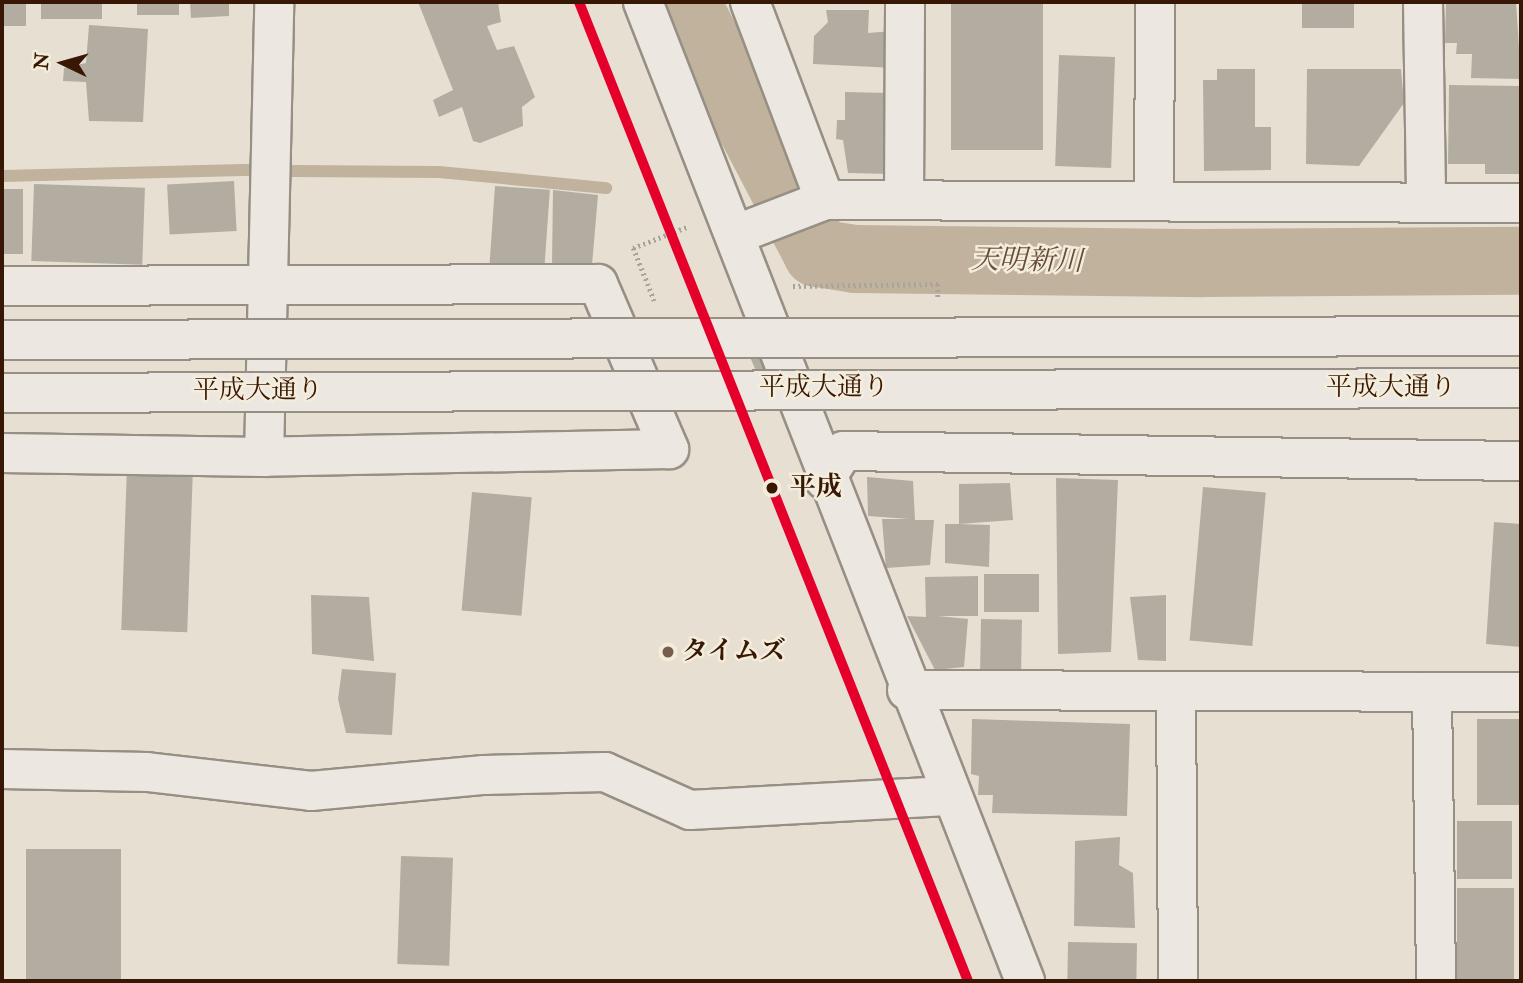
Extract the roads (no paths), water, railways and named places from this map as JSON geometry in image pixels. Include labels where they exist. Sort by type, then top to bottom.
[{"type":"street","points":[[264,457],[271,287],[274,2]]},
{"type":"street","points":[[643,2],[737,234],[812,462],[952,796],[1025,981]]},
{"type":"street","points":[[750,2],[825,200]]},
{"type":"street","points":[[904,200],[905,2]]},
{"type":"street","points":[[1154,200],[1155,2]]},
{"type":"street","points":[[1423,2],[1426,201]]},
{"type":"street","points":[[737,234],[825,200],[1521,202]]},
{"type":"street","points":[[2,286],[598,284],[669,449],[264,457],[2,453]]},
{"type":"street","name":"平成大通り","points":[[2,340],[1521,336]]},
{"type":"street","name":"平成大通り","points":[[2,393],[1521,388]]},
{"type":"street","points":[[812,462],[843,451],[1521,461]]},
{"type":"street","points":[[907,690],[1521,692]]},
{"type":"street","points":[[1176,691],[1178,981]]},
{"type":"street","points":[[1432,692],[1436,981]]},
{"type":"street","points":[[2,769],[147,772],[311,791],[484,775],[605,772],[690,810],[952,796]]},
{"type":"waterway","name":"天明新川","points":[[686,2],[817,253],[854,259],[1204,263],[1521,261]]},
{"type":"waterway","points":[[2,176],[253,170]]},
{"type":"waterway","points":[[292,171],[439,172],[606,188]]},
{"type":"place","name":"平成","points":[[772,488]]},
{"type":"place","name":"タイムズ","points":[[668,652]]}]
